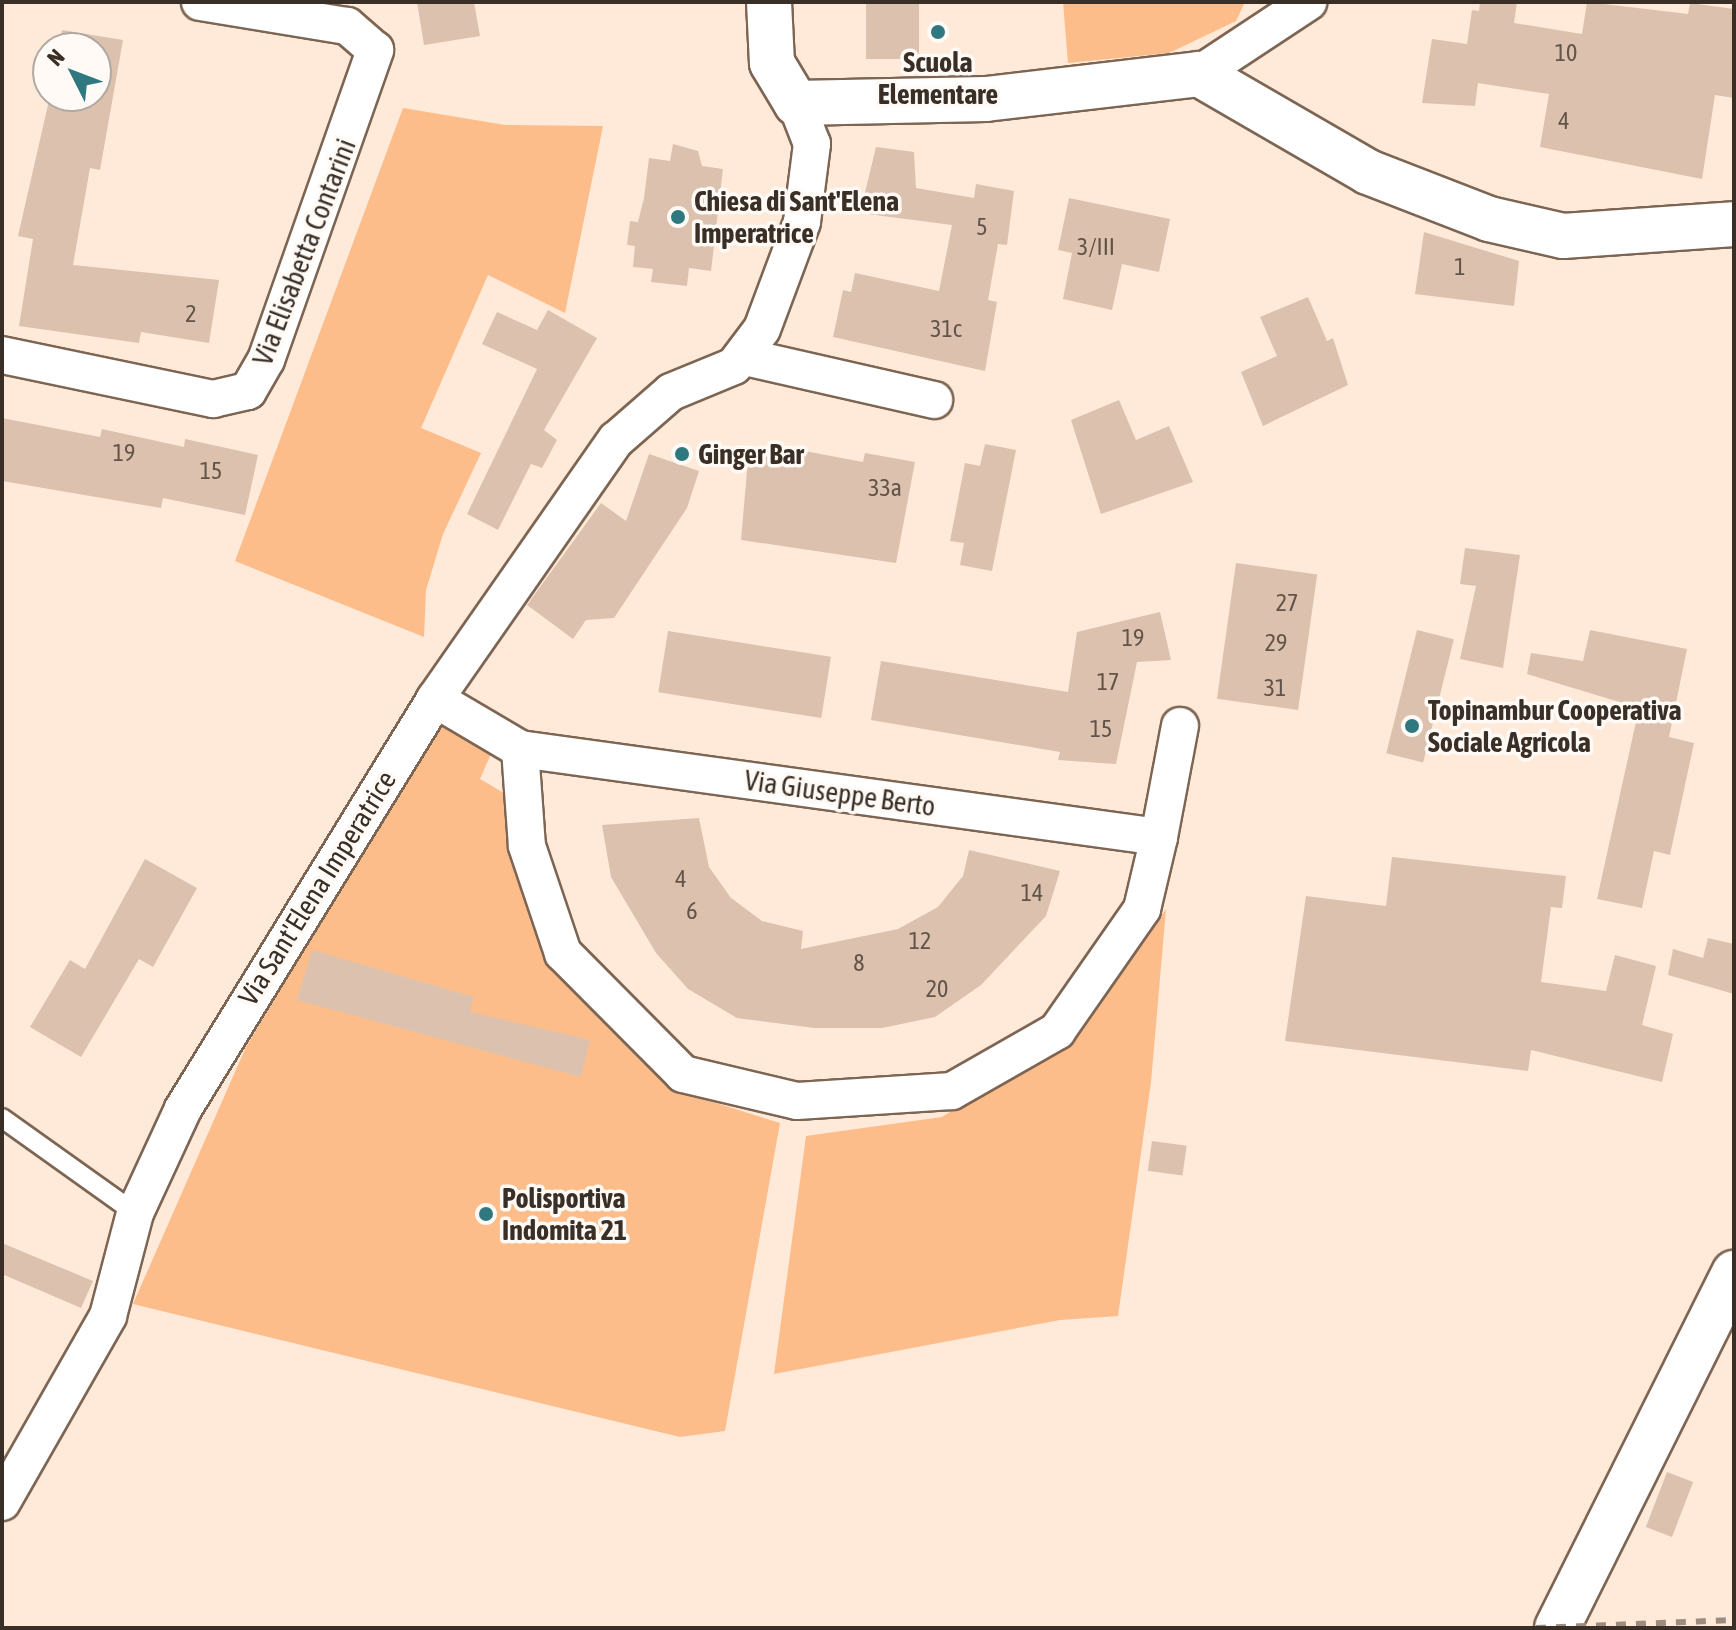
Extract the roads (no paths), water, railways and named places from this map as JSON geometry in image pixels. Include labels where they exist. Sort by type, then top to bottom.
[{"type":"street","name":"Via Elisabetta Contarini","points":[[2,355],[213,399],[248,391],[266,360],[375,50],[347,26],[200,2]]},
{"type":"street","points":[[769,2],[772,63],[796,103],[812,144],[802,222],[762,329],[745,357],[934,400]]},
{"type":"street","points":[[796,103],[986,99],[1199,74],[1308,2]]},
{"type":"street","points":[[1199,74],[1368,172],[1489,219],[1563,236],[1734,224]]},
{"type":"street","name":"Via Sant'Elena Imperatrice","points":[[2,1502],[108,1316],[135,1213],[183,1109],[435,699],[616,440],[671,392],[745,357]]},
{"type":"street","name":"Via Giuseppe Berto","points":[[435,699],[520,749],[1159,837]]},
{"type":"street","points":[[520,749],[527,846],[563,953],[683,1074],[797,1101],[952,1091],[1057,1031],[1142,909],[1180,726]]},
{"type":"street","points":[[1557,1628],[1671,1392],[1734,1273]]},
{"type":"lane","points":[[2,1118],[135,1213]]},
{"type":"railway","points":[[1536,1628],[1734,1620]]},
{"type":"place","name":"Scuola Elementare","points":[[938,32]]},
{"type":"place","name":"Chiesa di Sant'Elena Imperatrice","points":[[678,217]]},
{"type":"place","name":"Ginger Bar","points":[[682,454]]},
{"type":"place","name":"Topinambur Cooperativa Sociale Agricola","points":[[1412,726]]},
{"type":"place","name":"Polisportiva Indomita 21","points":[[486,1214]]}]
